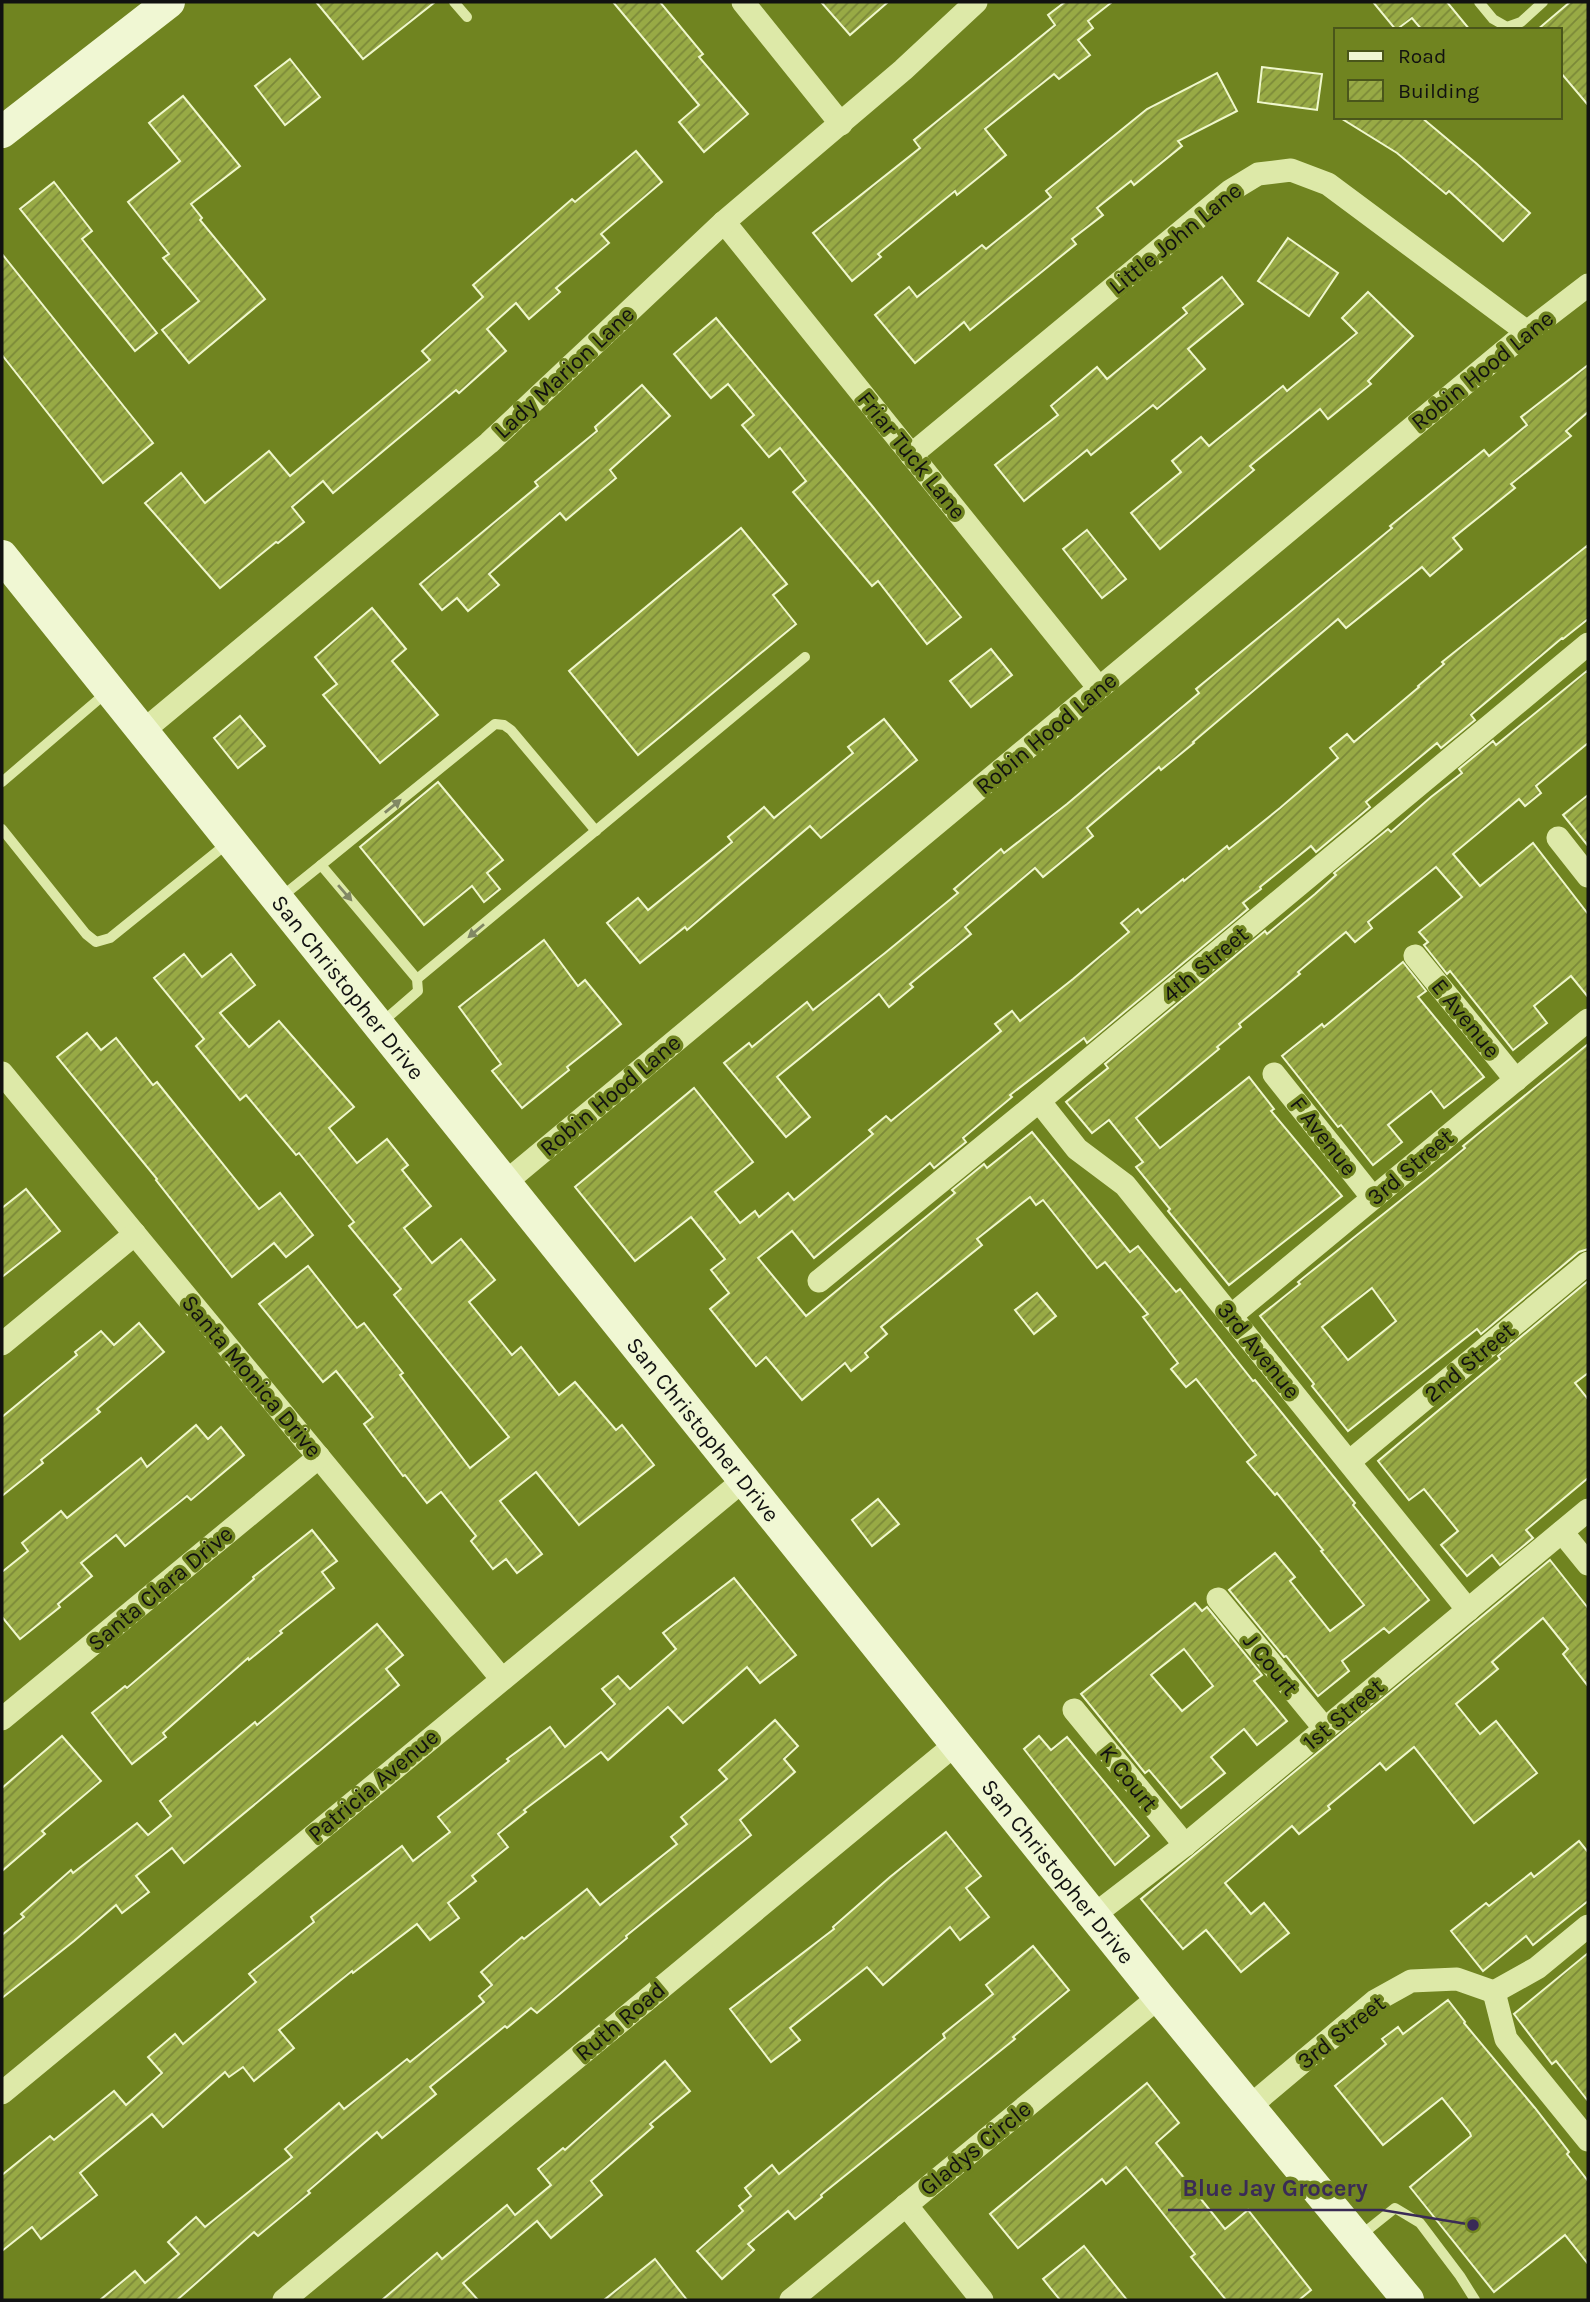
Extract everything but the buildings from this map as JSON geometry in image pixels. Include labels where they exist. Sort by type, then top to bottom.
[{"type":"street","points":[[2,132],[169,2]]},
{"type":"street","points":[[743,2],[841,124]]},
{"type":"street","name":"Lady Marion Lane","points":[[143,731],[489,443],[724,222],[841,124],[976,2]]},
{"type":"street","name":"Little John Lane","points":[[911,454],[1230,191],[1258,174],[1291,170],[1328,184],[1527,332]]},
{"type":"street","name":"Friar Tuck Lane","points":[[724,222],[1099,688]]},
{"type":"street","name":"Robin Hood Lane","points":[[506,1182],[1527,332],[1588,285]]},
{"type":"street","name":"San Christopher Drive","points":[[2,556],[1159,1997],[1408,2300]]},
{"type":"street","name":"4th Street","points":[[820,1281],[1588,644]]},
{"type":"street","points":[[1558,838],[1588,876]]},
{"type":"street","name":"E Avenue","points":[[1415,956],[1516,1080]]},
{"type":"street","name":"3rd Street","points":[[1232,1315],[1588,1020]]},
{"type":"street","name":"Santa Monica Drive","points":[[2,1073],[501,1678]]},
{"type":"street","name":"F Avenue","points":[[1274,1074],[1373,1198]]},
{"type":"street","name":"3rd Avenue","points":[[1039,1101],[1077,1149],[1125,1185],[1468,1610]]},
{"type":"street","points":[[2,1345],[135,1234]]},
{"type":"street","name":"2nd Street","points":[[1349,1462],[1588,1263]]},
{"type":"street","name":"Santa Clara Drive","points":[[2,1719],[319,1457]]},
{"type":"street","name":"Patricia Avenue","points":[[2,2093],[745,1479]]},
{"type":"street","name":"1st Street","points":[[1094,1915],[1185,1846],[1588,1510]]},
{"type":"street","points":[[1562,1532],[1588,1564]]},
{"type":"street","name":"J Court","points":[[1218,1599],[1325,1729]]},
{"type":"street","name":"K Court","points":[[1074,1710],[1185,1846]]},
{"type":"street","name":"Ruth Road","points":[[284,2300],[957,1743]]},
{"type":"street","points":[[1588,1926],[1538,1968],[1494,1992],[1506,2039],[1588,2140]]},
{"type":"street","name":"3rd Street","points":[[1249,2107],[1375,2001],[1411,1981],[1457,1979],[1494,1992]]},
{"type":"street","name":"Gladys Circle","points":[[791,2300],[1159,1997]]},
{"type":"street","points":[[906,2205],[982,2300]]},
{"type":"lane","points":[[454,2],[467,17]]},
{"type":"lane","points":[[1479,2],[1493,19],[1507,27],[1521,22],[1543,2]]},
{"type":"lane","points":[[417,979],[805,657]]},
{"type":"lane","points":[[2,782],[109,690]]},
{"type":"lane","points":[[278,900],[495,724],[504,725],[511,730],[596,831]]},
{"type":"lane","points":[[2,829],[86,934],[96,942],[110,938],[231,841]]},
{"type":"lane","points":[[321,864],[417,979],[418,991],[379,1025]]},
{"type":"lane","points":[[1357,2239],[1395,2208],[1420,2223],[1475,2300]]},
{"type":"place","name":"Blue Jay Grocery","points":[[1473,2225]]}]
